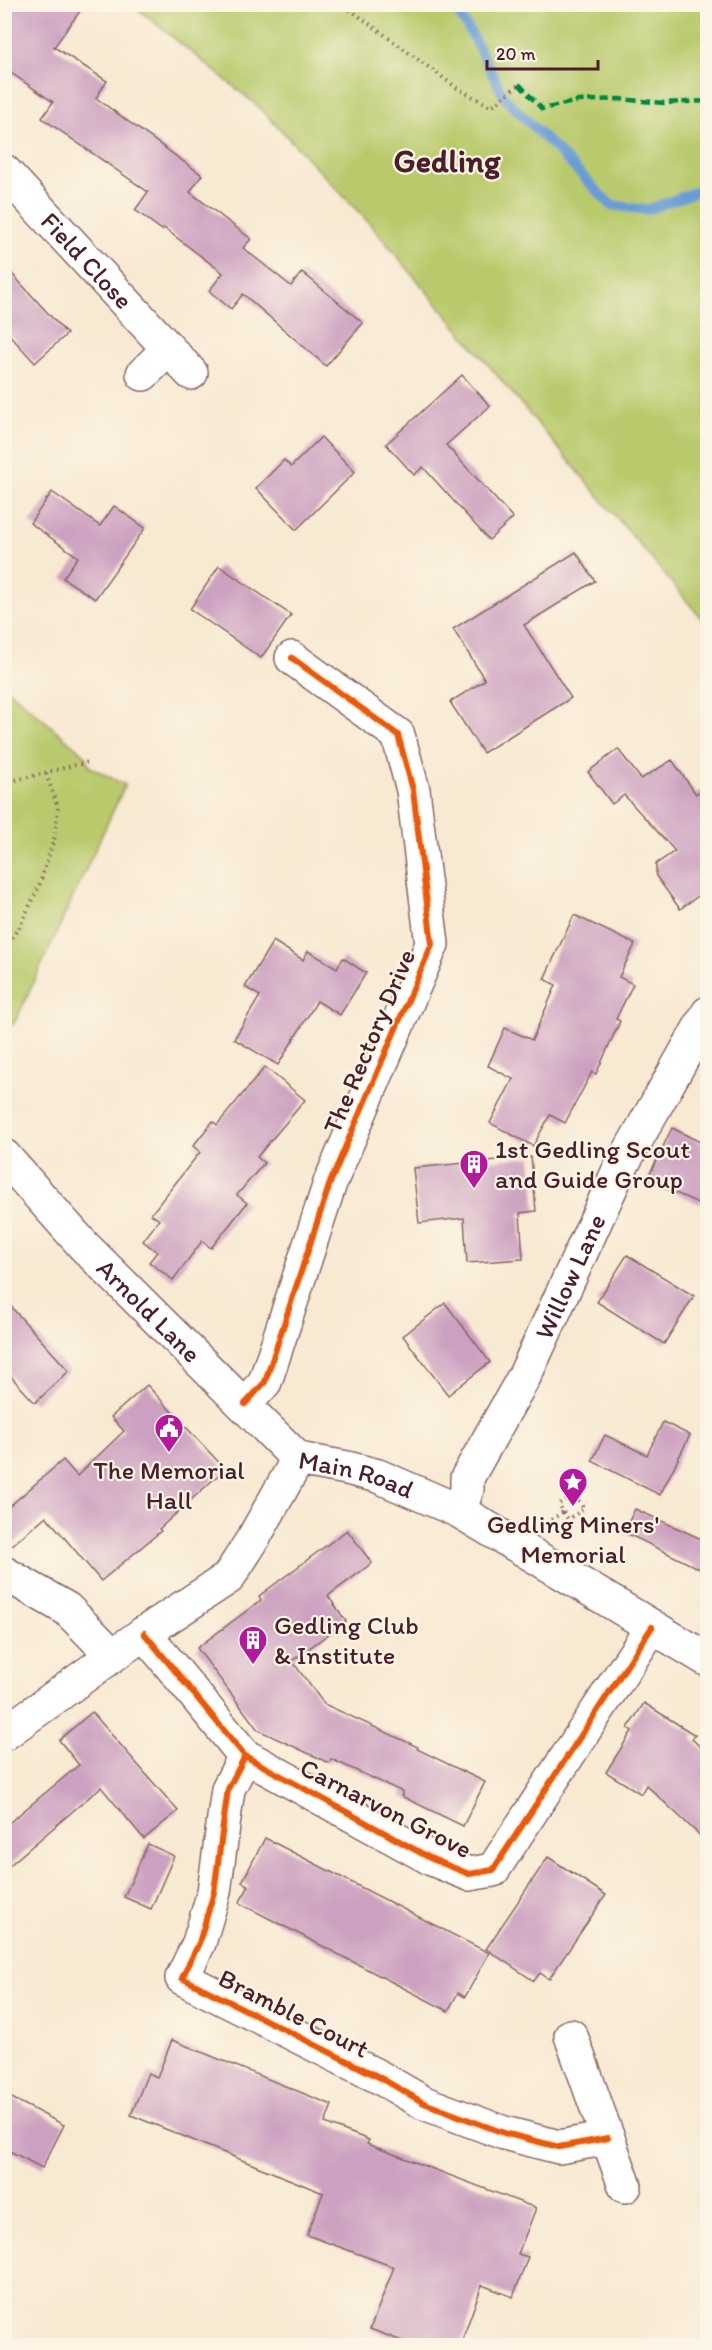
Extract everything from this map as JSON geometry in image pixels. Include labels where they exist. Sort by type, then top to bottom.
[{"type":"street","name":"Field Close","points":[[4,171],[190,373]]},
{"type":"street","points":[[143,374],[168,349]]},
{"type":"street","name":"The Rectory Drive","points":[[245,1404],[265,1382],[330,1183],[432,944],[413,790],[398,735],[292,658]]},
{"type":"street","name":"Willow Lane","points":[[459,1511],[467,1490],[467,1478],[525,1375],[618,1172],[708,1013]]},
{"type":"street","name":"Arnold Lane","points":[[4,1156],[84,1246],[298,1459]]},
{"type":"street","name":"Main Road","points":[[4,1734],[112,1655],[228,1578],[254,1539],[298,1459],[378,1476],[459,1511],[708,1660]]},
{"type":"street","points":[[4,1573],[67,1609],[112,1655]]},
{"type":"street","name":"Carnarvon Grove","points":[[144,1633],[245,1756],[432,1859],[469,1874],[493,1870],[652,1627]]},
{"type":"street","name":"Bramble Court","points":[[245,1756],[228,1789],[214,1892],[199,1943],[182,1978],[379,2077],[424,2103],[504,2133],[559,2147],[608,2138]]},
{"type":"street","points":[[571,2036],[625,2186]]},
{"type":"path","points":[[339,4],[464,92],[490,106],[497,103],[519,84]]},
{"type":"path","points":[[4,767],[7,782],[88,762]]},
{"type":"path","points":[[4,947],[19,928],[39,886],[55,836],[58,807],[45,771]]},
{"type":"path","points":[[575,1495],[584,1509],[568,1519],[563,1512],[559,1504],[575,1495]]},
{"type":"path","points":[[513,1543],[563,1512]]},
{"type":"green space","points":[[133,5],[707,5],[707,625],[370,224],[259,107]]},
{"type":"green space","points":[[5,687],[86,756],[90,767],[125,785],[15,1022],[5,1031]]},
{"type":"building","points":[[4,4],[85,4],[54,47],[107,81],[96,98],[202,175],[190,192],[251,239],[243,248],[291,286],[302,272],[363,323],[326,366],[243,294],[231,309],[209,291],[223,273],[164,228],[162,230],[135,210],[148,192],[42,118],[53,102],[4,68]]},
{"type":"building","points":[[4,265],[67,334],[35,363],[4,329]]},
{"type":"building","points":[[462,375],[490,406],[446,445],[513,518],[489,540],[423,467],[414,475],[386,444]]},
{"type":"building","points":[[321,437],[355,472],[296,530],[256,488],[284,460],[291,467]]},
{"type":"building","points":[[52,492],[100,526],[114,506],[145,528],[95,599],[63,578],[78,557],[30,523]]},
{"type":"building","points":[[576,552],[595,581],[524,625],[571,698],[483,753],[450,702],[485,680],[453,629]]},
{"type":"building","points":[[219,566],[291,615],[261,658],[190,609]]},
{"type":"building","points":[[618,749],[641,779],[672,760],[696,794],[708,786],[708,889],[680,909],[656,876],[656,864],[675,851],[624,795],[612,804],[588,772]]},
{"type":"building","points":[[574,915],[635,944],[619,977],[633,984],[616,1019],[620,1021],[596,1074],[592,1072],[565,1123],[550,1115],[533,1146],[490,1123],[513,1079],[488,1066],[505,1028],[532,1040],[556,985],[544,979]]},
{"type":"building","points":[[273,941],[303,960],[308,951],[337,968],[343,958],[366,973],[340,1015],[317,1001],[278,1065],[234,1039],[260,996],[245,987]]},
{"type":"building","points":[[265,1067],[305,1100],[257,1157],[264,1163],[237,1195],[247,1203],[211,1248],[202,1241],[173,1280],[149,1262],[157,1252],[143,1241],[159,1220],[151,1214],[200,1152],[193,1146],[213,1121],[217,1125]]},
{"type":"building","points":[[672,1128],[708,1146],[708,1187],[700,1204],[647,1180]]},
{"type":"building","name":"1st Gedling Scout and Guide Group","points":[[531,1157],[536,1211],[520,1213],[523,1259],[467,1263],[464,1218],[419,1223],[413,1168]]},
{"type":"building","points":[[627,1255],[694,1296],[664,1344],[597,1302]]},
{"type":"building","points":[[4,1299],[69,1371],[35,1403],[4,1369]]},
{"type":"building","points":[[445,1303],[490,1362],[448,1395],[403,1336]]},
{"type":"building","points":[[147,1385],[225,1469],[159,1529],[161,1531],[101,1581],[46,1516],[4,1552],[4,1511],[63,1460],[77,1476],[124,1431],[111,1417]]},
{"type":"building","points":[[663,1422],[690,1435],[660,1495],[592,1461],[605,1435],[647,1455]]},
{"type":"building","points":[[635,1509],[708,1542],[708,1573],[624,1532]]},
{"type":"building","points":[[347,1530],[372,1563],[328,1596],[346,1621],[292,1661],[324,1704],[418,1747],[417,1749],[485,1782],[463,1826],[401,1796],[403,1792],[331,1759],[329,1763],[258,1730],[197,1648],[261,1600],[259,1596]]},
{"type":"building","points":[[644,1703],[695,1735],[692,1739],[708,1754],[708,1843],[646,1785],[641,1794],[606,1772],[632,1731],[628,1728]]},
{"type":"building","points":[[92,1712],[178,1811],[144,1839],[101,1787],[4,1870],[4,1827],[79,1765],[59,1740]]},
{"type":"building","points":[[265,1838],[489,1953],[465,1997],[458,1993],[448,2011],[239,1903],[249,1886],[242,1882]]},
{"type":"building","points":[[148,1844],[174,1856],[151,1909],[124,1897]]},
{"type":"building","points":[[548,1857],[606,1895],[549,1979],[540,1973],[534,1981],[486,1949]]},
{"type":"building","points":[[172,2040],[332,2105],[325,2123],[369,2140],[367,2144],[536,2208],[518,2254],[528,2257],[513,2297],[482,2285],[460,2346],[415,2346],[370,2329],[394,2267],[307,2235],[323,2193],[131,2115],[148,2073],[157,2077]]},
{"type":"building","points":[[4,2094],[64,2125],[42,2168],[4,2148]]},
{"type":"waterway","points":[[452,4],[471,33],[505,98],[611,205],[647,210],[708,187]]},
{"type":"marked path","points":[[519,84],[542,109],[578,101],[619,99],[664,103],[708,101]]},
{"type":"cycle path","points":[[245,1404],[265,1382],[330,1183],[432,944],[413,790],[398,735],[292,658]]},
{"type":"cycle path","points":[[144,1633],[245,1756],[432,1859],[469,1874],[493,1870],[652,1627]]},
{"type":"cycle path","points":[[245,1756],[228,1789],[214,1892],[199,1943],[182,1978],[379,2077],[424,2103],[504,2133],[559,2147],[608,2138]]},
{"type":"place","name":"1st Gedling Scout and Guide Group","points":[[474,1190]]},
{"type":"place","name":"The Memorial Hall","points":[[169,1454]]},
{"type":"place","name":"Gedling Miners' Memorial","points":[[573,1508]]},
{"type":"place","name":"Gedling Club & Institute","points":[[253,1666]]},
{"type":"district","name":"Gedling","points":[[447,161]]}]
